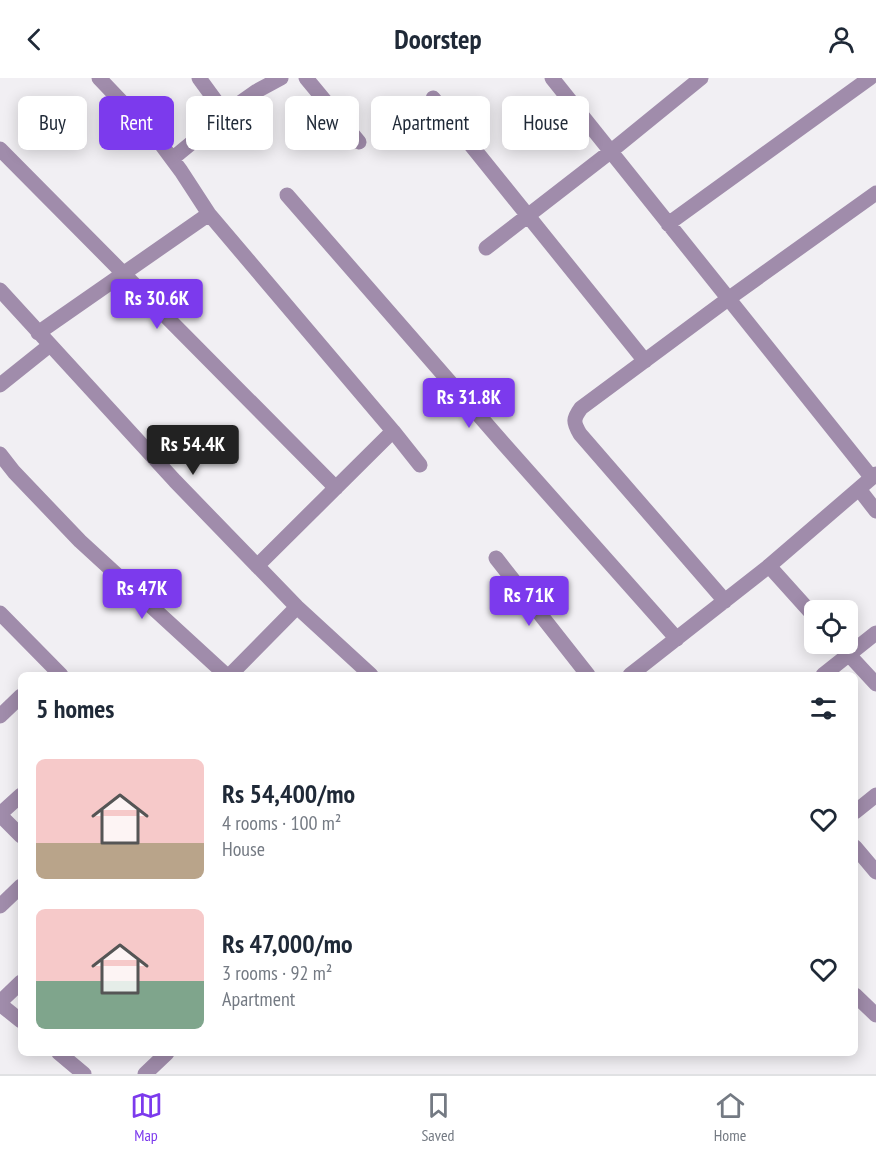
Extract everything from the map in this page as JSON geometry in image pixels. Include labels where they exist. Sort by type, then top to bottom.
[{"type":"street","points":[[99,78],[158,140],[209,214],[420,465]]},
{"type":"street","points":[[199,78],[212,96]]},
{"type":"street","points":[[251,96],[281,78]]},
{"type":"street","points":[[306,78],[321,96]]},
{"type":"street","points":[[552,78],[728,299],[874,476],[769,566],[634,672]]},
{"type":"street","points":[[668,224],[870,78]]},
{"type":"street","points":[[486,248],[610,152],[699,79]]},
{"type":"street","points":[[172,159],[186,148]]},
{"type":"street","points":[[0,149],[336,488]]},
{"type":"street","points":[[475,150],[645,361]]},
{"type":"street","points":[[725,601],[588,443],[574,425],[575,416],[581,408],[728,299],[876,193]]},
{"type":"street","points":[[287,195],[677,639]]},
{"type":"street","points":[[38,333],[209,214]]},
{"type":"street","points":[[0,290],[175,481],[297,607],[368,672]]},
{"type":"street","points":[[0,385],[50,345]]},
{"type":"street","points":[[257,566],[393,431]]},
{"type":"street","points":[[0,454],[14,472],[80,541],[225,672]]},
{"type":"street","points":[[859,489],[876,511]]},
{"type":"street","points":[[496,558],[586,672]]},
{"type":"street","points":[[769,566],[804,605]]},
{"type":"street","points":[[231,672],[297,607]]},
{"type":"street","points":[[1,617],[52,672]]},
{"type":"street","points":[[858,642],[876,633]]},
{"type":"street","points":[[825,672],[840,654]]},
{"type":"street","points":[[849,654],[876,684]]},
{"type":"street","points":[[0,716],[18,699]]},
{"type":"street","points":[[858,810],[876,795]]},
{"type":"street","points":[[18,798],[0,815],[18,833]]},
{"type":"street","points":[[858,851],[876,872]]},
{"type":"street","points":[[0,906],[18,889]]},
{"type":"street","points":[[18,985],[0,1003],[18,1018]]},
{"type":"street","points":[[858,998],[876,1015]]},
{"type":"street","points":[[63,1056],[84,1074]]},
{"type":"street","points":[[145,1074],[164,1056]]}]
